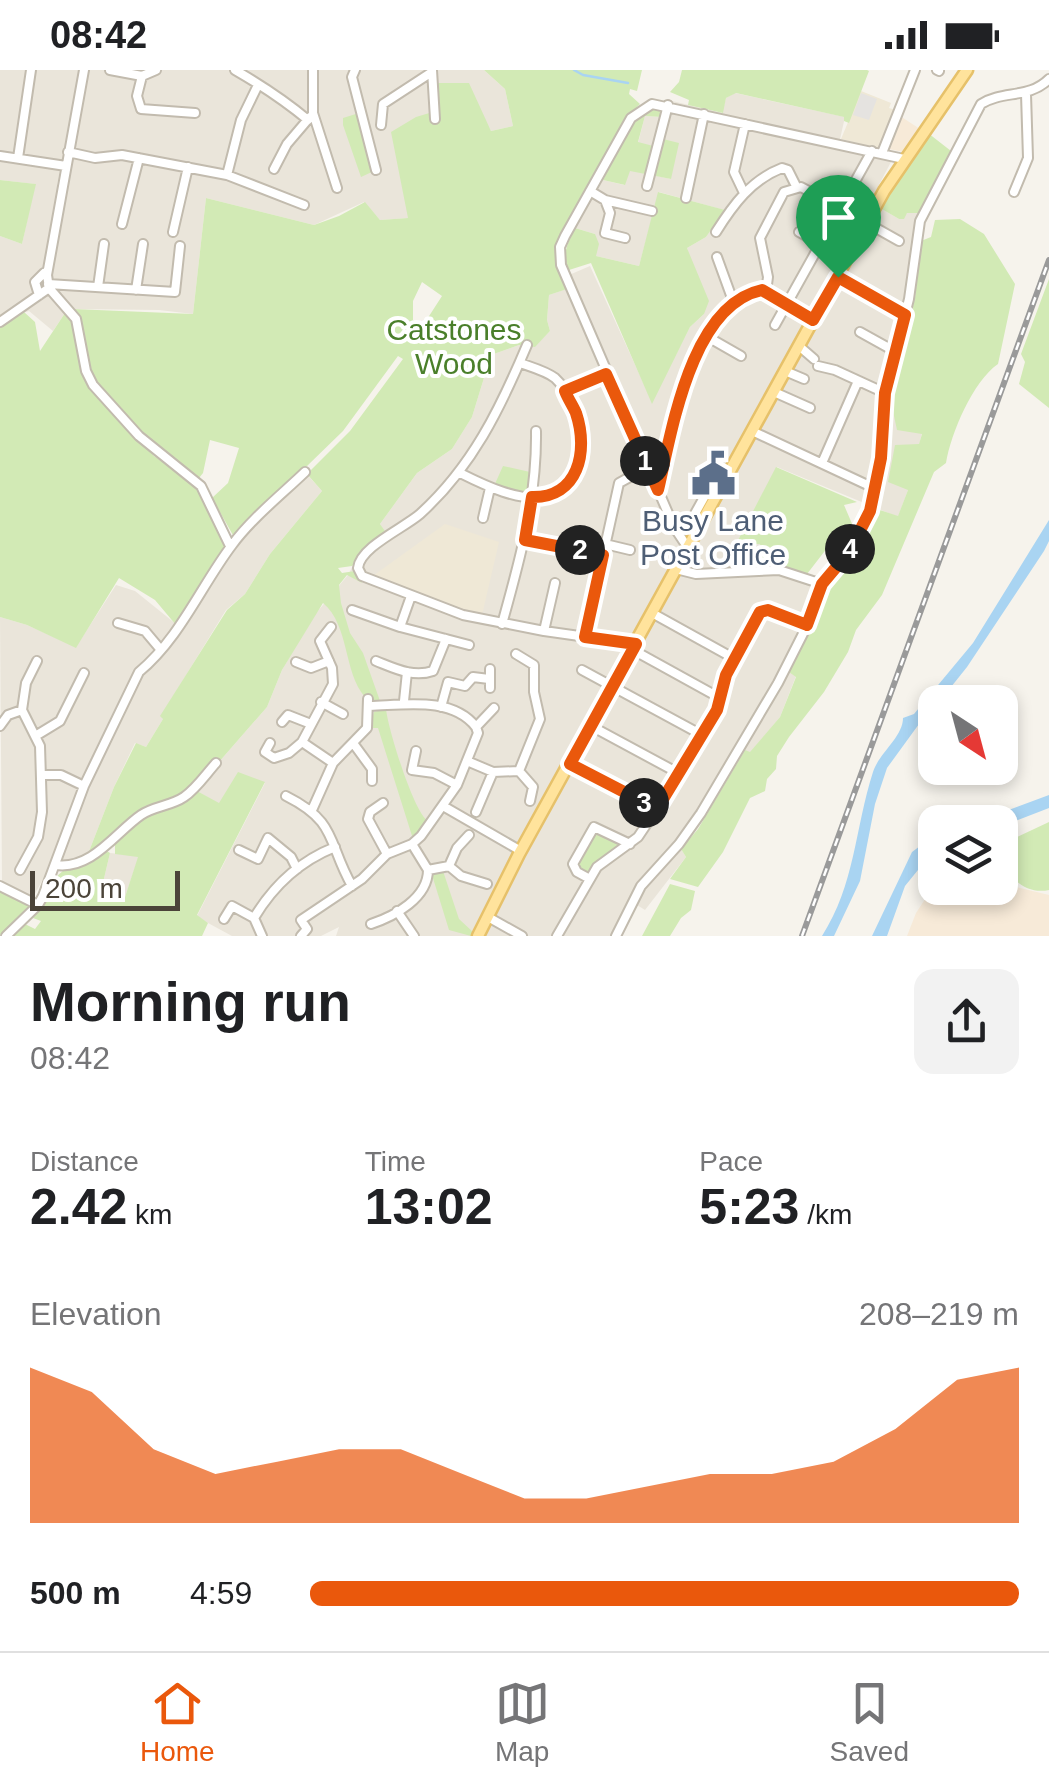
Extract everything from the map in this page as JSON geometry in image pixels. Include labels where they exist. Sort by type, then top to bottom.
[{"type":"main road","points":[[478,936],[521,850],[867,222],[966,70]]},
{"type":"street","points":[[18,158],[31,70]]},
{"type":"street","points":[[0,322],[49,286],[84,70]]},
{"type":"street","points":[[110,70],[142,76],[156,70]]},
{"type":"street","points":[[236,70],[257,87],[311,116]]},
{"type":"street","points":[[313,70],[311,116],[337,188]]},
{"type":"street","points":[[356,70],[352,77],[376,170]]},
{"type":"street","points":[[882,152],[915,70]]},
{"type":"street","points":[[432,71],[434,119]]},
{"type":"street","points":[[381,125],[384,104],[432,71]]},
{"type":"street","points":[[142,76],[138,96],[141,109],[195,113]]},
{"type":"street","points":[[616,936],[641,886],[701,813],[778,683],[822,584],[856,538],[870,511],[876,489],[885,393],[905,315],[920,221],[981,104],[991,98],[1026,94],[1049,80]]},
{"type":"street","points":[[228,175],[242,120],[257,87]]},
{"type":"street","points":[[1014,192],[1028,158],[1026,94]]},
{"type":"street","points":[[688,548],[674,527],[561,265],[560,247],[590,190],[631,118],[646,106],[668,106],[904,160]]},
{"type":"street","points":[[647,186],[668,106]]},
{"type":"street","points":[[686,198],[704,114]]},
{"type":"street","points":[[274,169],[286,144],[311,116]]},
{"type":"street","points":[[744,192],[734,172],[745,124]]},
{"type":"street","points":[[775,325],[872,151]]},
{"type":"street","points":[[68,152],[95,158],[115,154],[228,175],[304,206]]},
{"type":"street","points":[[0,156],[66,166]]},
{"type":"street","points":[[122,224],[139,158]]},
{"type":"street","points":[[173,232],[188,167]]},
{"type":"street","points":[[727,241],[716,230],[734,202],[782,168],[792,175],[796,186],[840,208]]},
{"type":"street","points":[[766,292],[768,277],[760,248],[762,233],[782,194],[796,186]]},
{"type":"street","points":[[590,190],[605,200],[652,211]]},
{"type":"street","points":[[605,200],[610,213],[605,233],[625,238]]},
{"type":"street","points":[[867,222],[900,241]]},
{"type":"street","points":[[799,232],[820,244]]},
{"type":"street","points":[[98,287],[104,244]]},
{"type":"street","points":[[136,290],[142,244]]},
{"type":"street","points":[[49,286],[174,292],[180,246]]},
{"type":"street","points":[[717,257],[733,301]]},
{"type":"street","points":[[39,296],[35,282],[44,273]]},
{"type":"street","points":[[838,277],[905,315]]},
{"type":"street","points":[[49,286],[76,319],[86,371],[93,384],[149,446],[201,486],[230,546]]},
{"type":"street","points":[[658,490],[692,364],[706,336],[733,301],[756,291],[766,292],[813,320]]},
{"type":"street","points":[[860,332],[896,352]]},
{"type":"street","points":[[706,336],[740,356]]},
{"type":"street","points":[[527,345],[490,427],[460,473],[416,517],[363,554],[358,568],[362,576],[462,615],[634,647],[720,698]]},
{"type":"street","points":[[799,346],[816,362],[885,393]]},
{"type":"street","points":[[460,473],[490,488],[532,497],[558,494],[570,483],[576,470],[579,428],[565,391],[553,376],[520,362]]},
{"type":"street","points":[[785,370],[804,379]]},
{"type":"street","points":[[565,391],[606,374]]},
{"type":"street","points":[[822,464],[858,381]]},
{"type":"street","points":[[774,392],[810,408]]},
{"type":"street","points":[[502,624],[525,540],[536,466],[536,431]]},
{"type":"street","points":[[752,431],[876,489]]},
{"type":"street","points":[[585,637],[618,482],[648,466]]},
{"type":"street","points":[[6,936],[38,905],[84,786],[139,672],[161,650],[230,546],[305,472]]},
{"type":"street","points":[[483,518],[490,488]]},
{"type":"street","points":[[674,527],[693,517],[707,492]]},
{"type":"street","points":[[525,540],[603,555]]},
{"type":"street","points":[[605,544],[630,550]]},
{"type":"street","points":[[676,569],[696,574],[779,570],[822,584]]},
{"type":"street","points":[[544,632],[555,583]]},
{"type":"street","points":[[400,627],[410,596]]},
{"type":"street","points":[[352,610],[469,644]]},
{"type":"street","points":[[557,936],[588,878],[605,860],[630,844],[680,774],[702,736],[735,659],[764,610],[807,625]]},
{"type":"street","points":[[652,613],[735,659]]},
{"type":"street","points":[[118,623],[146,631],[161,650]]},
{"type":"street","points":[[270,743],[265,752],[274,758],[289,754],[302,742],[332,684],[330,661],[320,641],[331,627]]},
{"type":"street","points":[[376,661],[407,672],[433,671],[446,639]]},
{"type":"street","points":[[516,654],[534,665],[540,719],[519,771]]},
{"type":"street","points":[[20,870],[40,831],[42,775],[37,736],[22,710],[26,682],[37,661]]},
{"type":"street","points":[[296,662],[311,668],[330,661]]},
{"type":"street","points":[[442,707],[448,682],[466,686],[473,677],[490,684],[490,668]]},
{"type":"street","points":[[582,670],[702,736]]},
{"type":"street","points":[[404,701],[407,672]]},
{"type":"street","points":[[37,736],[60,720],[84,673]]},
{"type":"street","points":[[301,936],[306,929],[301,920],[352,886],[387,854],[412,844],[457,786],[478,733],[476,727],[442,707],[404,701],[369,703],[366,728],[333,763],[312,810]]},
{"type":"street","points":[[321,702],[344,714]]},
{"type":"street","points":[[476,727],[494,708]]},
{"type":"street","points":[[0,726],[8,715],[22,710]]},
{"type":"street","points":[[282,722],[288,715],[311,724]]},
{"type":"street","points":[[591,726],[680,774]]},
{"type":"street","points":[[302,742],[333,763]]},
{"type":"street","points":[[353,744],[372,769],[372,781]]},
{"type":"street","points":[[416,751],[412,770],[434,772],[457,786]]},
{"type":"street","points":[[467,761],[493,772],[519,771]]},
{"type":"street","points":[[56,865],[79,861],[103,848],[138,816],[185,797],[216,763]]},
{"type":"street","points":[[570,764],[657,809]]},
{"type":"street","points":[[519,771],[533,787],[530,801]]},
{"type":"street","points":[[476,812],[493,772]]},
{"type":"street","points":[[42,775],[60,775],[84,786]]},
{"type":"street","points":[[286,796],[312,810],[331,833],[352,886]]},
{"type":"street","points":[[383,803],[368,818],[387,854]]},
{"type":"street","points":[[443,806],[521,850]]},
{"type":"street","points":[[588,878],[577,872],[573,864],[594,827],[630,844]]},
{"type":"street","points":[[449,866],[457,848],[469,835]]},
{"type":"street","points":[[239,850],[258,860],[268,838],[298,869]]},
{"type":"street","points":[[371,924],[414,901],[425,888],[428,870],[412,844]]},
{"type":"street","points":[[254,918],[284,877],[317,854],[335,848]]},
{"type":"street","points":[[428,870],[449,866]]},
{"type":"street","points":[[449,866],[461,876],[487,884]]},
{"type":"street","points":[[0,886],[38,905]]},
{"type":"street","points":[[224,919],[235,901],[254,918],[262,936]]},
{"type":"street","points":[[397,911],[414,936]]},
{"type":"street","points":[[488,918],[522,936]]},
{"type":"shaded area","points":[[0,70],[80,70],[57,185],[67,180],[89,70],[484,70],[505,89],[513,126],[491,131],[483,116],[436,111],[409,218],[380,220],[364,202],[314,225],[206,198],[193,314],[73,309],[65,313],[53,331],[29,311],[0,325],[0,236],[22,244],[35,184],[0,180]]},
{"type":"shaded area","points":[[861,91],[891,103],[889,108],[896,110],[881,149],[841,139]]},
{"type":"shaded area","points":[[735,93],[845,117],[838,148],[892,160],[870,202],[899,219],[907,213],[920,213],[915,298],[890,397],[922,433],[898,517],[777,467],[736,544],[760,544],[764,566],[807,574],[817,589],[816,601],[782,666],[796,676],[780,717],[750,753],[735,746],[676,841],[686,857],[645,910],[629,900],[612,936],[336,936],[339,927],[321,936],[232,936],[197,916],[265,783],[219,804],[197,791],[198,786],[267,707],[282,670],[312,618],[356,560],[386,535],[380,524],[417,473],[452,449],[472,417],[491,355],[519,345],[537,344],[550,331],[549,295],[566,289],[562,278],[590,266],[652,402],[690,327],[704,314],[687,248],[706,237],[724,210],[659,192],[639,266],[596,256],[595,234],[575,228],[603,180],[624,185],[629,170],[671,179],[661,148],[638,143],[645,116],[662,117],[668,100],[722,113],[726,98]]},
{"type":"shaded area","points":[[861,93],[877,99],[869,120],[853,115]]},
{"type":"shaded area","points":[[900,116],[920,129],[903,152],[889,149]]},
{"type":"shaded area","points":[[303,470],[322,491],[270,554],[245,594],[226,610],[146,747],[135,743],[88,854],[65,864],[52,863],[32,899],[2,883],[0,617],[76,647],[116,585],[135,591],[176,624],[234,537]]},
{"type":"shaded area","points":[[445,524],[499,542],[482,615],[370,578]]},
{"type":"shaded area","points":[[110,853],[139,856],[125,897],[102,887]]},
{"type":"shaded area","points":[[1018,887],[1049,895],[1049,936],[907,936],[921,905],[1018,905]]},
{"type":"green space","name":"Catstones Wood","points":[[484,70],[642,70],[637,91],[630,89],[629,94],[640,104],[626,118],[559,242],[556,257],[567,289],[549,295],[550,331],[535,347],[519,345],[491,355],[472,417],[452,449],[417,473],[380,524],[387,534],[352,566],[338,568],[342,573],[355,571],[362,583],[347,575],[339,585],[341,603],[380,701],[365,697],[358,687],[338,624],[323,603],[282,670],[267,707],[198,786],[158,806],[88,854],[136,743],[146,747],[163,719],[160,716],[227,610],[245,594],[270,554],[322,491],[307,474],[350,431],[403,359],[398,356],[343,431],[234,537],[212,498],[228,483],[239,448],[210,440],[199,478],[145,438],[90,375],[73,309],[193,314],[206,198],[314,225],[365,202],[380,220],[408,218],[391,132],[416,117],[436,111],[435,83],[469,83],[491,131],[513,126],[505,89]],"holes":[[[422,282],[442,296],[422,327],[413,320],[413,301]]]},
{"type":"green space","points":[[682,70],[869,71],[849,123],[844,117],[736,93],[726,98],[723,113],[688,105],[689,100],[670,92],[679,82]]},
{"type":"green space","points":[[650,108],[660,109],[662,117],[645,116],[638,142],[661,148],[663,139],[679,143],[671,179],[630,171],[625,185],[603,180],[634,118]]},
{"type":"green space","points":[[359,113],[374,171],[361,177],[343,125],[343,118]]},
{"type":"green space","points":[[928,133],[951,151],[920,213],[907,213],[899,219],[880,208]]},
{"type":"green space","points":[[0,180],[36,184],[22,244],[0,236]]},
{"type":"green space","points":[[658,192],[725,210],[706,237],[687,248],[709,301],[704,314],[690,327],[652,404],[591,263],[569,270],[566,254],[575,228],[595,234],[599,244],[596,256],[639,266]]},
{"type":"green space","points":[[960,219],[984,234],[1015,284],[998,364],[980,382],[964,409],[946,463],[934,472],[882,595],[856,630],[824,692],[777,756],[776,769],[767,779],[765,791],[750,798],[723,852],[698,887],[670,879],[686,857],[681,849],[698,829],[745,750],[750,752],[780,717],[796,677],[789,672],[831,584],[854,553],[877,509],[898,516],[908,490],[888,482],[895,445],[919,444],[922,434],[897,430],[890,397],[915,298],[921,241],[931,237],[935,220]]},
{"type":"green space","points":[[1049,279],[1049,408],[1019,384],[1025,362],[1021,354]]},
{"type":"green space","points":[[24,312],[35,322],[40,351],[65,313],[71,317],[90,386],[154,456],[197,486],[226,542],[226,549],[176,625],[155,600],[119,578],[76,648],[0,617],[0,325]]},
{"type":"green space","points":[[503,466],[530,472],[528,493],[494,486]]},
{"type":"green space","points":[[776,467],[857,502],[844,505],[853,526],[841,530],[807,574],[764,566],[760,544],[736,544]]},
{"type":"green space","points":[[386,709],[409,787],[428,821],[413,839],[378,728],[370,728],[374,712]]},
{"type":"green space","points":[[238,772],[265,782],[197,915],[208,923],[202,936],[12,936],[25,924],[35,929],[41,921],[33,918],[57,877],[69,867],[107,851],[110,853],[102,887],[125,897],[138,857],[115,854],[115,843],[137,820],[179,804],[197,791],[219,803]]},
{"type":"green space","points":[[1049,822],[1049,890],[1030,889],[1018,882],[1018,837]]},
{"type":"green space","points":[[594,827],[630,844],[588,878],[573,864]]},
{"type":"green space","points":[[443,871],[459,919],[473,932],[471,936],[449,930],[432,875]]},
{"type":"green space","points":[[670,884],[695,891],[691,910],[670,936],[642,936]]},
{"type":"green space","points":[[0,887],[30,907],[0,935]]},
{"type":"water","points":[[1049,520],[1049,541],[1044,551],[967,667],[953,685],[938,685],[973,643]]},
{"type":"water","points":[[918,709],[918,725],[887,768],[875,804],[860,881],[834,936],[822,936],[848,876],[876,765],[899,732],[903,718]]},
{"type":"water","points":[[1049,795],[1049,808],[1018,820],[1018,807]]},
{"type":"water","points":[[918,848],[918,870],[905,886],[887,936],[872,936],[912,852]]},
{"type":"waterway","points":[[574,70],[628,83]]},
{"type":"railway","points":[[802,936],[1049,260]]},
{"type":"place","name":"Busy Lane Post Office","points":[[713,473]]},
{"type":"route","points":[[838,277],[905,315],[885,393],[881,458],[870,511],[849,552],[822,584],[807,625],[768,610],[760,612],[726,675],[717,710],[657,809],[570,764],[636,644],[585,637],[603,555],[525,540],[532,497],[558,494],[568,487],[576,470],[579,428],[565,391],[606,374],[658,490],[692,364],[706,336],[733,301],[762,290],[813,320],[838,277]]}]
